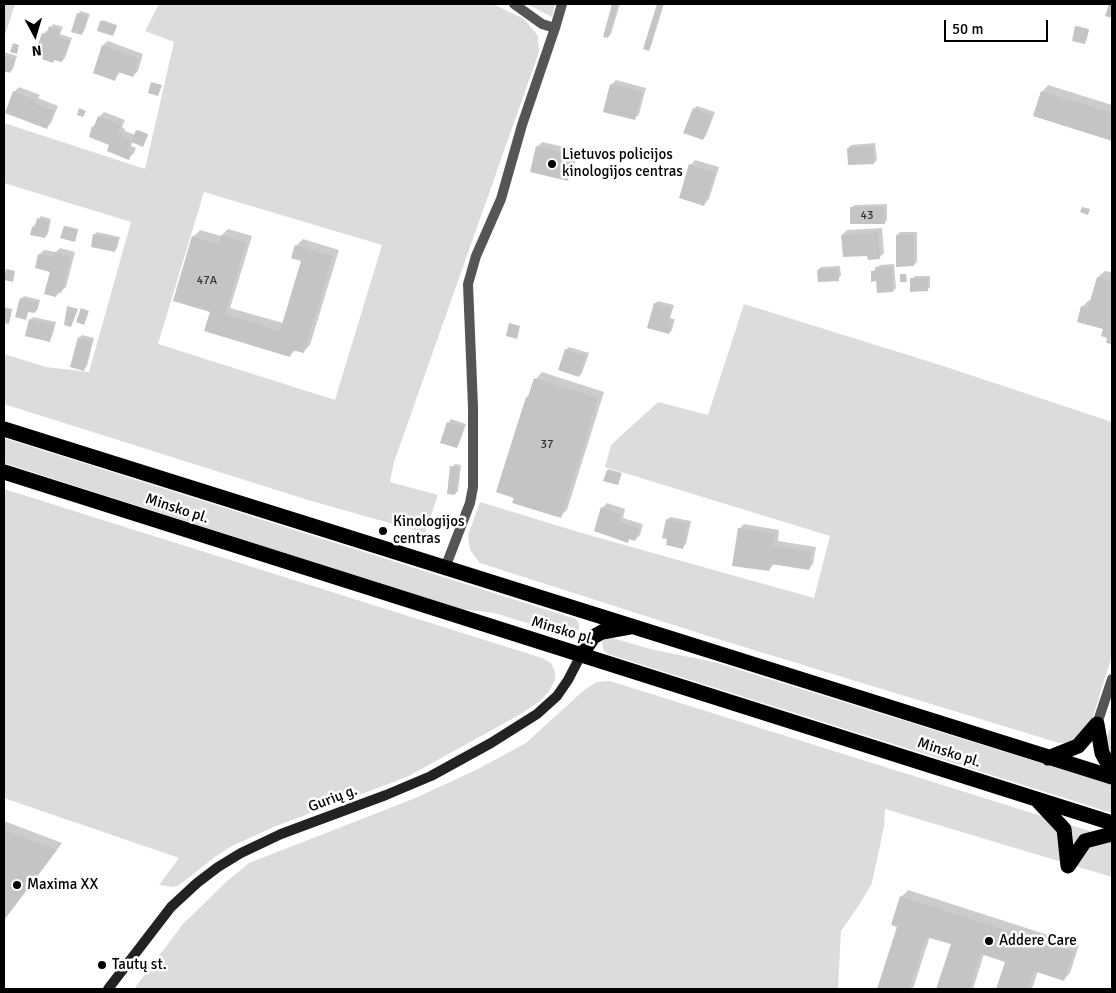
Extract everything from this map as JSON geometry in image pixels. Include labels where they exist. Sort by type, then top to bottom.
[{"type":"highway","name":"Minsko pl.","points":[[4,429],[1112,778]]},
{"type":"highway","name":"Minsko pl.","points":[[4,472],[1112,823]]},
{"type":"highway","points":[[581,655],[593,637],[602,632],[633,626]]},
{"type":"highway","points":[[1048,758],[1078,746],[1097,724]]},
{"type":"highway","points":[[1097,724],[1102,753],[1112,771]]},
{"type":"highway","points":[[1036,799],[1064,829],[1068,866],[1085,841],[1112,834]]},
{"type":"street","points":[[514,4],[542,24],[556,28]]},
{"type":"street","points":[[445,568],[470,503],[473,488],[473,407],[468,284],[476,256],[501,199],[522,125],[556,28],[562,4]]},
{"type":"street","name":"Gurių g.","points":[[108,989],[171,907],[218,867],[241,853],[281,834],[431,776],[491,743],[537,714],[557,696],[581,655]]},
{"type":"street","points":[[1097,724],[1112,679]]},
{"type":"shaded area","points":[[4,4],[15,4],[4,38]]},
{"type":"shaded area","points":[[159,4],[493,4],[524,19],[538,36],[539,52],[394,462],[390,482],[438,495],[425,533],[308,500],[4,404],[4,354],[46,367],[89,372],[131,222],[4,183],[4,123],[145,169],[174,42],[145,31]],"holes":[[[204,192],[382,245],[335,400],[158,344]]]},
{"type":"shaded area","points":[[527,4],[555,4],[552,17]]},
{"type":"shaded area","points":[[744,304],[940,365],[1112,422],[1112,656],[1089,729],[1082,738],[1067,743],[1059,743],[708,636],[480,563],[470,550],[468,535],[480,502],[585,534],[814,598],[830,536],[605,467],[611,445],[658,402],[708,415]]},
{"type":"shaded area","points":[[4,438],[576,619],[579,629],[571,635],[564,634],[494,613],[460,609],[4,463]]},
{"type":"shaded area","points":[[4,489],[542,658],[551,663],[555,672],[555,680],[549,691],[540,701],[519,715],[407,777],[276,826],[232,846],[178,886],[159,885],[179,858],[4,798]]},
{"type":"shaded area","points":[[609,637],[654,650],[714,662],[1112,785],[1112,813],[608,654],[604,651],[602,644],[603,639]]},
{"type":"shaded area","points":[[610,681],[1112,838],[1112,877],[885,809],[884,826],[872,883],[841,931],[838,989],[134,989],[183,924],[226,882],[249,863],[413,799],[476,770],[526,743],[584,690],[597,682]]},
{"type":"shaded area","points":[[1112,727],[1112,757],[1103,744]]},
{"type":"building","points":[[612,4],[618,4],[608,38],[603,37]]},
{"type":"building","points":[[657,4],[663,4],[649,51],[643,49]]},
{"type":"building","points":[[1109,4],[1112,4],[1112,18],[1105,16]]},
{"type":"building","points":[[77,13],[88,17],[82,35],[71,32]]},
{"type":"building","points":[[100,21],[117,26],[113,36],[97,31]]},
{"type":"building","points":[[49,26],[61,30],[58,37],[70,41],[62,62],[54,60],[53,63],[42,59],[43,56],[35,53],[42,33],[46,35]]},
{"type":"building","points":[[1075,26],[1089,30],[1085,44],[1072,41]]},
{"type":"building","points":[[13,43],[19,45],[17,54],[10,52]]},
{"type":"building","points":[[102,45],[139,59],[133,77],[118,72],[115,81],[93,73]]},
{"type":"building","points":[[4,56],[15,59],[10,73],[4,71]]},
{"type":"building","points":[[151,82],[162,85],[158,96],[148,93]]},
{"type":"building","points":[[610,84],[642,92],[635,120],[603,112]]},
{"type":"building","points":[[13,91],[36,100],[34,103],[54,111],[47,129],[5,113]]},
{"type":"building","points":[[1041,91],[1112,113],[1112,141],[1033,116]]},
{"type":"building","points":[[79,108],[86,111],[83,117],[77,115]]},
{"type":"building","points":[[693,108],[712,115],[703,140],[683,133]]},
{"type":"building","points":[[98,116],[121,125],[118,132],[122,134],[121,136],[131,140],[127,150],[132,152],[129,160],[107,151],[109,145],[89,137],[92,126],[94,127]]},
{"type":"building","points":[[136,130],[148,135],[143,147],[131,142]]},
{"type":"building","name":"Lietuvos policijos kinologijos centras","points":[[536,146],[574,155],[568,181],[530,172]]},
{"type":"building","points":[[873,146],[874,164],[848,165],[847,148]]},
{"type":"building","points":[[689,164],[715,172],[704,206],[679,198]]},
{"type":"building","points":[[850,207],[884,207],[885,224],[850,224]]},
{"type":"building","points":[[1082,207],[1090,209],[1088,215],[1080,212]]},
{"type":"building","points":[[37,218],[49,222],[45,238],[30,235],[32,227],[35,227]]},
{"type":"building","points":[[64,226],[78,230],[75,242],[60,238]]},
{"type":"building","points":[[878,232],[880,259],[868,260],[867,256],[843,257],[841,235]]},
{"type":"building","points":[[93,234],[118,239],[115,252],[91,247]]},
{"type":"building","points":[[221,235],[246,243],[225,314],[280,331],[301,261],[291,258],[295,245],[333,256],[304,353],[292,350],[290,357],[204,331],[210,312],[173,301],[192,236],[218,244]]},
{"type":"building","points":[[896,235],[914,235],[914,266],[896,267]]},
{"type":"building","points":[[54,252],[71,257],[61,293],[57,292],[56,297],[44,294],[50,272],[35,268],[38,254],[53,257]]},
{"type":"building","points":[[892,266],[893,292],[877,293],[876,281],[871,282],[871,271],[876,271],[875,267]]},
{"type":"building","points":[[838,268],[839,281],[818,282],[817,270]]},
{"type":"building","points":[[6,269],[15,271],[13,282],[4,280]]},
{"type":"building","points":[[900,274],[906,274],[907,282],[900,282]]},
{"type":"building","points":[[1097,277],[1112,279],[1112,344],[1106,343],[1107,338],[1101,336],[1103,329],[1077,322],[1081,306],[1088,308]]},
{"type":"building","points":[[910,278],[928,278],[928,291],[910,292]]},
{"type":"building","points":[[20,298],[38,303],[35,313],[28,312],[26,320],[15,317]]},
{"type":"building","points":[[654,303],[672,308],[668,321],[673,322],[669,334],[647,328]]},
{"type":"building","points":[[67,306],[78,309],[71,327],[64,325]]},
{"type":"building","points":[[4,308],[12,309],[9,324],[4,323]]},
{"type":"building","points":[[81,308],[89,311],[84,325],[76,322]]},
{"type":"building","points":[[29,319],[53,325],[50,342],[25,336]]},
{"type":"building","points":[[509,323],[520,326],[517,339],[506,336]]},
{"type":"building","points":[[78,337],[92,341],[84,371],[70,367]]},
{"type":"building","points":[[565,349],[586,356],[579,377],[558,370]]},
{"type":"building","points":[[534,378],[598,398],[561,518],[512,503],[514,498],[496,492],[526,397],[528,397]]},
{"type":"building","points":[[447,422],[464,427],[457,448],[440,443]]},
{"type":"building","points":[[450,466],[459,468],[455,495],[447,494]]},
{"type":"building","points":[[607,470],[621,474],[618,485],[603,481]]},
{"type":"building","points":[[601,507],[621,514],[619,522],[639,528],[635,541],[629,539],[628,543],[594,531]]},
{"type":"building","points":[[666,519],[688,524],[683,549],[666,545],[667,539],[662,538]]},
{"type":"building","points":[[738,528],[775,534],[773,546],[812,552],[809,570],[771,564],[769,571],[732,566]]},
{"type":"building","name":"Maxima XX","points":[[4,830],[57,850],[4,920]]},
{"type":"building","name":"Addere Care","points":[[900,896],[1074,952],[1064,981],[1034,971],[1028,989],[996,989],[1005,962],[981,954],[970,989],[936,989],[951,944],[926,937],[909,989],[877,989],[897,927],[891,925]]},
{"type":"place","name":"Lietuvos policijos kinologijos centras","points":[[552,164]]},
{"type":"place","name":"Kinologijos centras","points":[[383,531]]},
{"type":"place","name":"Maxima XX","points":[[17,885]]},
{"type":"place","name":"Addere Care","points":[[989,941]]},
{"type":"place","name":"Tautų st.","points":[[102,965]]}]
